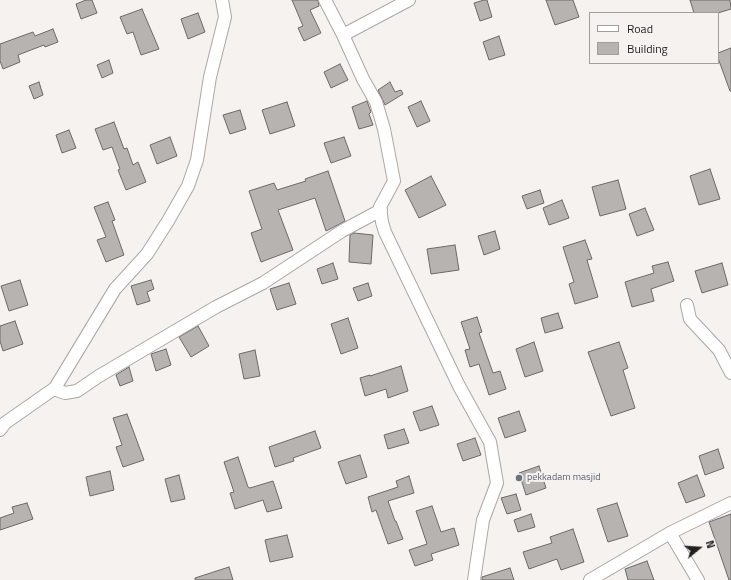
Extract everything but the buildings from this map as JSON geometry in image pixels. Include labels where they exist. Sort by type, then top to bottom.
[{"type":"street","points":[[0,430],[5,424],[54,389],[115,289],[147,254],[188,186],[197,160],[210,76],[225,17],[222,0]]},
{"type":"street","points":[[325,0],[363,79],[376,102],[390,156],[394,181],[380,207],[385,232],[459,386],[490,442],[497,483],[483,520],[474,580]]},
{"type":"street","points":[[343,35],[409,0]]},
{"type":"street","points":[[54,389],[65,393],[77,391],[99,376],[216,307],[263,283],[342,231],[381,210]]},
{"type":"street","points":[[687,305],[690,319],[719,350],[731,373]]},
{"type":"street","points":[[597,578],[670,533],[731,503]]},
{"type":"street","points":[[670,533],[698,580]]},
{"type":"place","name":"pekkadam masjid","points":[[519,478]]}]
